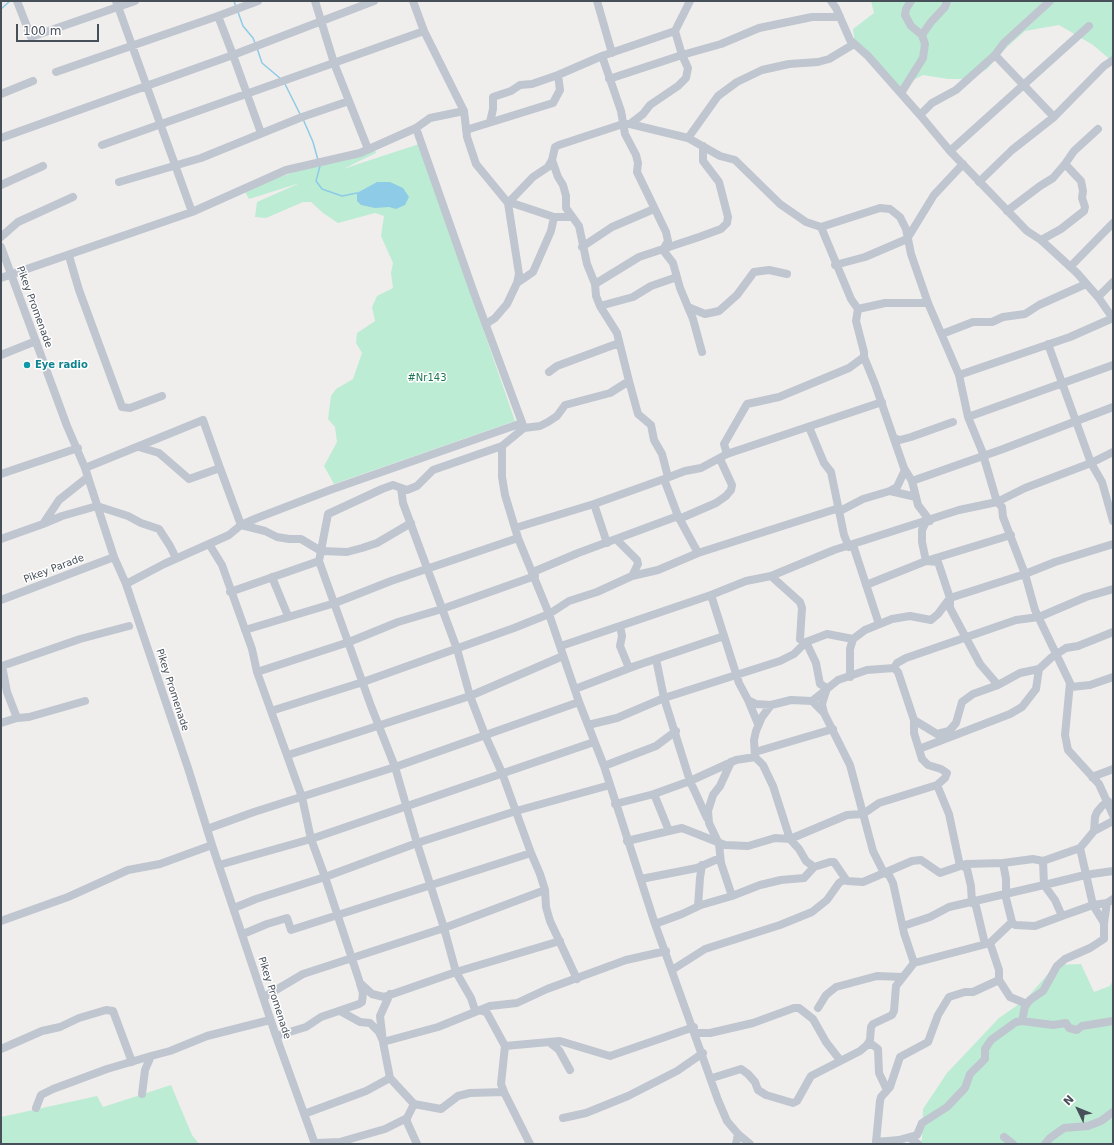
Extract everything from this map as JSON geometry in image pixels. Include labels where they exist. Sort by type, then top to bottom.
[{"type":"street","points":[[17,1],[31,37],[117,4],[135,1]]},
{"type":"street","points":[[56,72],[258,1]]},
{"type":"street","points":[[315,1],[334,63],[368,149]]},
{"type":"street","points":[[1,138],[233,55],[374,1]]},
{"type":"street","points":[[413,1],[424,31],[464,111],[466,130],[476,164],[509,202],[554,217],[572,217]]},
{"type":"street","points":[[597,1],[612,53]]},
{"type":"street","points":[[509,202],[533,177],[548,167],[556,147],[626,124],[643,114],[650,105],[678,86],[686,78],[688,68],[682,55],[675,31],[690,1]]},
{"type":"street","points":[[831,1],[840,17],[847,35],[854,44],[901,93],[950,151],[979,182],[1027,232],[1041,240],[1070,267],[1098,297],[1113,317],[1070,337],[959,375]]},
{"type":"street","points":[[901,93],[923,58],[925,44],[922,35],[911,26],[905,15],[906,9],[911,1]]},
{"type":"street","points":[[922,35],[931,22],[945,7],[947,1]]},
{"type":"street","points":[[920,115],[932,103],[956,90],[995,55],[1004,44],[1050,1]]},
{"type":"street","points":[[117,4],[192,212]]},
{"type":"street","points":[[218,16],[261,133]]},
{"type":"street","points":[[609,79],[721,44],[759,28],[812,17],[840,17]]},
{"type":"street","points":[[950,151],[1089,26]]},
{"type":"street","points":[[102,145],[424,31]]},
{"type":"street","points":[[490,122],[493,109],[493,97],[511,91],[520,85],[532,84],[558,75],[602,56],[675,31]]},
{"type":"street","points":[[688,138],[718,96],[737,82],[762,70],[789,64],[818,62],[829,59],[854,44]]},
{"type":"street","points":[[995,55],[1054,117]]},
{"type":"street","points":[[602,56],[626,124],[625,134],[636,155],[638,163],[637,172],[668,241],[662,250]]},
{"type":"street","points":[[979,182],[1012,150],[1054,117],[1104,66],[1113,60]]},
{"type":"street","points":[[466,130],[553,103],[560,90],[558,75]]},
{"type":"street","points":[[1,94],[32,81]]},
{"type":"street","points":[[119,182],[201,158],[261,133],[349,101]]},
{"type":"street","points":[[1,278],[69,256],[192,212],[286,170],[360,153],[416,128],[430,118],[464,111]]},
{"type":"street","points":[[626,124],[688,138],[720,156],[735,160],[780,204],[806,222],[821,227],[880,208],[890,208],[900,217],[906,229],[907,239],[928,303],[959,375],[968,417],[998,502],[1002,507],[1003,517],[1011,535],[1039,617],[1071,687],[1065,735],[1068,750],[1099,784],[1108,801],[1113,815]]},
{"type":"street","points":[[416,128],[523,425]]},
{"type":"street","points":[[1007,211],[1053,178],[1074,151],[1098,129]]},
{"type":"street","points":[[595,284],[639,257],[721,229],[727,222],[728,217],[719,182],[704,161],[703,146]]},
{"type":"street","points":[[552,160],[558,177],[563,185],[566,196],[566,208],[579,226],[582,247],[595,284],[596,296],[600,306],[614,326],[638,414],[651,425],[654,440],[662,454],[666,478],[678,518],[698,553]]},
{"type":"street","points":[[835,264],[865,257],[907,239],[934,195],[963,164]]},
{"type":"street","points":[[1041,240],[1061,229],[1080,215],[1085,207],[1082,198],[1084,191],[1081,181],[1064,164]]},
{"type":"street","points":[[1,184],[44,166]]},
{"type":"street","points":[[1,237],[18,222],[73,198]]},
{"type":"street","points":[[486,324],[495,318],[507,304],[517,283],[519,274],[509,202]]},
{"type":"street","points":[[582,247],[612,227],[654,209]]},
{"type":"street","points":[[517,283],[533,272],[550,231],[554,217]]},
{"type":"street","points":[[1070,267],[1113,223]]},
{"type":"street","points":[[821,227],[850,299],[858,309],[856,321],[864,357],[882,402],[905,470],[912,481],[918,505],[928,522]]},
{"type":"street","name":"Pikey Promenade","points":[[1,247],[67,426],[78,448],[114,557],[126,584],[264,997],[270,1020],[315,1143]]},
{"type":"street","points":[[662,250],[673,263],[702,352]]},
{"type":"street","points":[[69,256],[81,296],[122,407],[130,408],[162,396]]},
{"type":"street","points":[[688,307],[705,314],[719,312],[737,295],[754,272],[769,270],[787,274]]},
{"type":"street","points":[[600,306],[633,297],[651,286],[677,277]]},
{"type":"street","points":[[1098,297],[1113,282]]},
{"type":"street","points":[[942,334],[973,322],[992,322],[1003,317],[1024,314],[1039,305],[1086,284]]},
{"type":"street","points":[[858,309],[886,304],[928,303]]},
{"type":"street","points":[[1,355],[36,341]]},
{"type":"street","points":[[549,372],[557,366],[619,343]]},
{"type":"street","points":[[1048,344],[1090,463],[1110,494],[1113,521]]},
{"type":"street","points":[[257,672],[349,642],[398,622],[442,609],[534,574],[607,543],[716,503],[731,490],[732,485],[723,456],[724,444],[747,404],[779,397],[849,368],[864,357]]},
{"type":"street","points":[[968,417],[1113,365]]},
{"type":"street","points":[[126,584],[176,558],[230,535],[241,525],[330,490],[523,425],[540,426],[557,416],[565,405],[605,395],[619,389],[629,381]]},
{"type":"street","points":[[515,528],[594,504],[666,478],[701,468],[723,456],[882,402]]},
{"type":"street","points":[[912,481],[1113,407]]},
{"type":"street","points":[[85,468],[203,420],[241,525]]},
{"type":"street","points":[[894,438],[900,440],[953,422]]},
{"type":"street","points":[[475,1010],[471,998],[456,972],[395,767],[319,561],[328,514],[382,488],[393,485],[407,490],[417,486],[433,470],[502,446],[523,425]]},
{"type":"street","points":[[809,427],[817,442],[824,463],[831,472],[844,535],[851,546],[879,624]]},
{"type":"street","points":[[502,446],[502,477],[518,538],[534,574],[561,646],[579,702],[604,766],[615,804],[655,924],[727,1120],[738,1134],[750,1144]]},
{"type":"street","points":[[139,447],[159,453],[189,479],[220,468]]},
{"type":"street","points":[[1,474],[78,448]]},
{"type":"street","points":[[561,646],[711,595],[746,581],[771,576],[822,554],[928,522],[959,510],[998,502],[1025,488],[1090,463],[1113,452]]},
{"type":"street","points":[[271,711],[363,682],[457,649],[549,614],[569,601],[597,592],[632,576],[648,573],[698,553],[839,510],[863,499],[890,491],[897,487],[905,470]]},
{"type":"street","points":[[43,524],[60,500],[88,477]]},
{"type":"street","points":[[401,488],[403,503],[412,523],[457,649],[470,696],[502,773],[531,853],[537,864],[545,890],[546,907],[550,921],[577,979]]},
{"type":"street","points":[[890,491],[916,497]]},
{"type":"street","points":[[594,504],[607,543]]},
{"type":"street","points":[[1,539],[62,516],[97,506],[128,516],[141,523],[159,529],[176,558]]},
{"type":"street","points":[[926,561],[922,542],[922,530],[928,522]]},
{"type":"street","points":[[241,525],[265,531],[277,537],[301,539],[321,551],[347,552],[377,544],[412,523]]},
{"type":"street","points":[[866,585],[926,561],[1011,535]]},
{"type":"street","points":[[245,630],[335,602],[391,580],[518,538]]},
{"type":"street","points":[[617,540],[638,560],[648,573]]},
{"type":"street","points":[[209,544],[222,565],[230,592],[252,649],[257,672],[288,755],[302,798],[311,839],[326,877],[337,916],[363,993],[362,1002],[356,1006],[321,1017],[306,1026],[276,1036]]},
{"type":"street","points":[[850,677],[850,649],[853,639],[860,632],[879,624],[910,616],[930,620],[938,614],[950,598],[1113,544]]},
{"type":"street","name":"Pikey Parade","points":[[1,600],[114,557]]},
{"type":"street","points":[[632,576],[638,564],[638,560]]},
{"type":"street","points":[[230,592],[319,561]]},
{"type":"street","points":[[926,561],[938,562],[950,598],[950,608],[980,664],[998,685]]},
{"type":"street","points":[[771,576],[800,602],[802,608],[803,641],[816,663],[820,684],[827,688]]},
{"type":"street","points":[[272,577],[288,616]]},
{"type":"street","points":[[894,668],[897,663],[906,658],[1016,620],[1039,617],[1113,589]]},
{"type":"street","points":[[711,595],[736,674],[758,724]]},
{"type":"street","points":[[17,718],[7,692],[2,666],[80,639],[129,626]]},
{"type":"street","points":[[620,626],[622,636],[620,646],[629,668]]},
{"type":"street","points":[[914,720],[937,734],[950,731],[956,723],[962,702],[973,694],[998,685],[1020,673],[1039,669],[1066,648],[1078,646],[1113,632]]},
{"type":"street","points":[[588,725],[617,718],[664,698],[785,659],[794,654],[803,641],[827,634],[853,639]]},
{"type":"street","points":[[575,689],[629,668],[724,636]]},
{"type":"street","points":[[288,755],[378,724],[470,696],[563,656]]},
{"type":"street","points":[[656,659],[664,698],[676,731],[690,781],[719,844],[720,858],[732,896]]},
{"type":"street","points":[[627,841],[682,828],[719,844],[748,846],[775,838],[790,838],[847,815],[863,814],[879,803],[937,785],[947,773],[924,762],[914,733],[914,720],[898,672],[894,668],[874,669],[838,680],[812,701]]},
{"type":"street","points":[[920,749],[1010,714],[1022,706],[1036,689],[1039,669]]},
{"type":"street","points":[[1071,687],[1090,685],[1113,677]]},
{"type":"street","points":[[824,713],[822,704],[827,688]]},
{"type":"street","points":[[748,700],[756,704],[771,705],[790,700],[812,701],[824,713],[850,764],[873,851],[884,873],[889,876],[893,883],[903,926],[914,963]]},
{"type":"street","points":[[1,723],[17,718],[29,717],[85,701]]},
{"type":"street","points":[[207,829],[261,809],[302,798],[395,767],[579,702]]},
{"type":"street","points":[[771,705],[758,724],[754,740],[755,754],[763,765],[773,786],[790,838],[806,860],[814,867]]},
{"type":"street","points":[[615,804],[654,794],[690,781],[731,762],[833,729]]},
{"type":"street","points":[[604,766],[656,746],[676,731]]},
{"type":"street","points":[[219,865],[311,839],[594,742]]},
{"type":"street","points":[[709,823],[708,811],[711,799],[716,789],[720,786],[731,762]]},
{"type":"street","points":[[1092,777],[1113,768]]},
{"type":"street","points":[[234,908],[256,899],[326,877],[417,843],[516,811],[610,785]]},
{"type":"street","points":[[937,785],[949,814],[961,865],[967,870],[973,902],[999,970],[999,980],[1010,997],[1027,1004]]},
{"type":"street","points":[[654,794],[668,831]]},
{"type":"street","points":[[1094,831],[1095,817],[1102,806],[1108,801]]},
{"type":"street","points":[[655,924],[698,906],[732,896],[760,885],[782,880],[804,878],[814,867],[830,862],[834,862],[844,878],[850,882],[863,882],[912,861],[921,860],[938,872],[961,865],[1002,863],[1033,859],[1043,861],[1080,848],[1094,831],[1113,821]]},
{"type":"street","points":[[1,927],[4,920],[68,897],[128,870],[160,864],[212,844]]},
{"type":"street","points":[[1080,848],[1093,905],[1104,923]]},
{"type":"street","points":[[243,934],[287,918],[291,930],[531,853]]},
{"type":"street","points":[[641,879],[684,871],[720,858]]},
{"type":"street","points":[[1043,861],[1044,885],[1055,900],[1062,916]]},
{"type":"street","points":[[1002,863],[1006,879],[1006,894],[1012,922],[1015,925],[1035,926],[1093,905],[1110,901],[1104,923],[1104,939],[1061,962],[1057,966],[1043,990],[1027,1004],[1023,1012],[1022,1021]]},
{"type":"street","points":[[698,906],[702,865]]},
{"type":"street","points":[[903,926],[930,917],[946,908],[1085,875],[1113,871]]},
{"type":"street","points":[[672,970],[705,949],[774,927],[812,912],[827,900],[844,878]]},
{"type":"street","points":[[264,997],[303,974],[444,928],[545,890]]},
{"type":"street","points":[[712,1078],[741,1069],[755,1082],[758,1090],[766,1095],[793,1102],[799,1099],[801,1092],[811,1076],[860,1051],[867,1045],[870,1040],[871,1027],[873,1024],[887,1018],[894,1011],[896,986],[914,963],[988,944],[1012,922]]},
{"type":"street","points":[[360,983],[372,994],[384,997],[456,972],[560,941]]},
{"type":"street","points":[[383,1042],[438,1027],[475,1010],[499,1003],[517,1003],[626,960],[666,951]]},
{"type":"street","points":[[818,1008],[826,996],[836,987],[877,976],[902,977]]},
{"type":"street","points":[[999,980],[973,992],[965,992],[949,997],[938,1015],[928,1042],[900,1057],[890,1087],[880,1101],[876,1143],[910,1138],[917,1135],[922,1123],[947,1107],[965,1088],[970,1074],[985,1059],[985,1049],[991,1040],[1002,1030],[1022,1021],[1053,1025],[1066,1023],[1069,1028],[1077,1030],[1082,1026],[1113,1021]]},
{"type":"street","points":[[390,994],[380,1016],[390,1078],[414,1104],[442,1109],[458,1096],[470,1093],[504,1092]]},
{"type":"street","points":[[505,1046],[560,1042],[610,1056],[695,1030],[710,1034],[726,1028],[753,1023],[794,1008],[799,1008],[813,1019],[826,1042],[840,1060]]},
{"type":"street","points":[[1,1049],[42,1032],[60,1027],[78,1018],[106,1010],[113,1011],[132,1062]]},
{"type":"street","points":[[475,1010],[484,1011],[487,1013],[505,1046],[501,1078],[504,1092],[530,1144]]},
{"type":"street","points":[[340,1011],[360,1022],[370,1023],[379,1032],[383,1042]]},
{"type":"street","points":[[36,1108],[41,1096],[53,1089],[107,1069],[170,1051],[207,1036],[270,1020]]},
{"type":"street","points":[[548,1042],[556,1046],[570,1070]]},
{"type":"street","points":[[867,1045],[874,1045],[878,1049],[877,1059],[879,1073],[887,1090]]},
{"type":"street","points":[[563,1118],[586,1113],[628,1096],[677,1071],[703,1053]]},
{"type":"street","points":[[142,1094],[145,1070],[151,1056]]},
{"type":"street","points":[[304,1114],[366,1091],[390,1078]]},
{"type":"street","points":[[414,1104],[407,1118],[407,1122],[417,1144]]},
{"type":"street","points":[[1045,1144],[1050,1138],[1064,1128],[1088,1126],[1100,1121],[1113,1112]]},
{"type":"street","points":[[315,1143],[340,1142],[385,1129],[407,1118]]},
{"type":"street","points":[[736,1144],[738,1134]]},
{"type":"street","points":[[1004,1137],[1013,1144]]},
{"type":"street","points":[[910,1138],[918,1144]]},
{"type":"green space","points":[[871,1],[1113,1],[1113,62],[1093,45],[1059,25],[1025,31],[1006,48],[987,69],[970,79],[948,79],[923,75],[898,88],[855,44],[853,29],[874,13]]},
{"type":"green space","name":"#Nr143","points":[[419,144],[515,421],[334,484],[324,466],[337,442],[335,427],[328,419],[331,396],[336,389],[353,379],[362,353],[356,343],[357,333],[375,321],[372,307],[377,296],[393,288],[391,273],[393,263],[381,236],[384,216],[375,213],[338,223],[323,213],[311,202],[303,202],[266,218],[255,217],[257,202],[300,183],[249,199],[245,192],[268,181],[300,170],[375,149],[376,153],[343,169]]},
{"type":"green space","points":[[1081,964],[1094,992],[1110,986],[1113,980],[1113,1144],[920,1144],[922,1139],[923,1109],[947,1073],[999,1018],[1025,1000],[1056,965]]},
{"type":"green space","points":[[171,1085],[192,1135],[199,1144],[1,1144],[1,1117],[97,1096],[103,1107]]},
{"type":"water","points":[[377,182],[390,182],[403,188],[409,197],[405,205],[396,209],[389,207],[375,208],[361,205],[357,201],[357,193]]},
{"type":"waterway","points":[[1,9],[10,1]]},
{"type":"waterway","points":[[234,1],[236,7]]},
{"type":"waterway","points":[[238,12],[243,26],[253,38],[255,43]]},
{"type":"waterway","points":[[257,48],[262,63],[281,79]]},
{"type":"waterway","points":[[285,84],[300,114]]},
{"type":"waterway","points":[[303,119],[313,142],[318,160]]},
{"type":"waterway","points":[[320,166],[316,181],[322,189],[342,196],[357,193]]},
{"type":"place","name":"Eye radio","points":[[27,365]]}]
